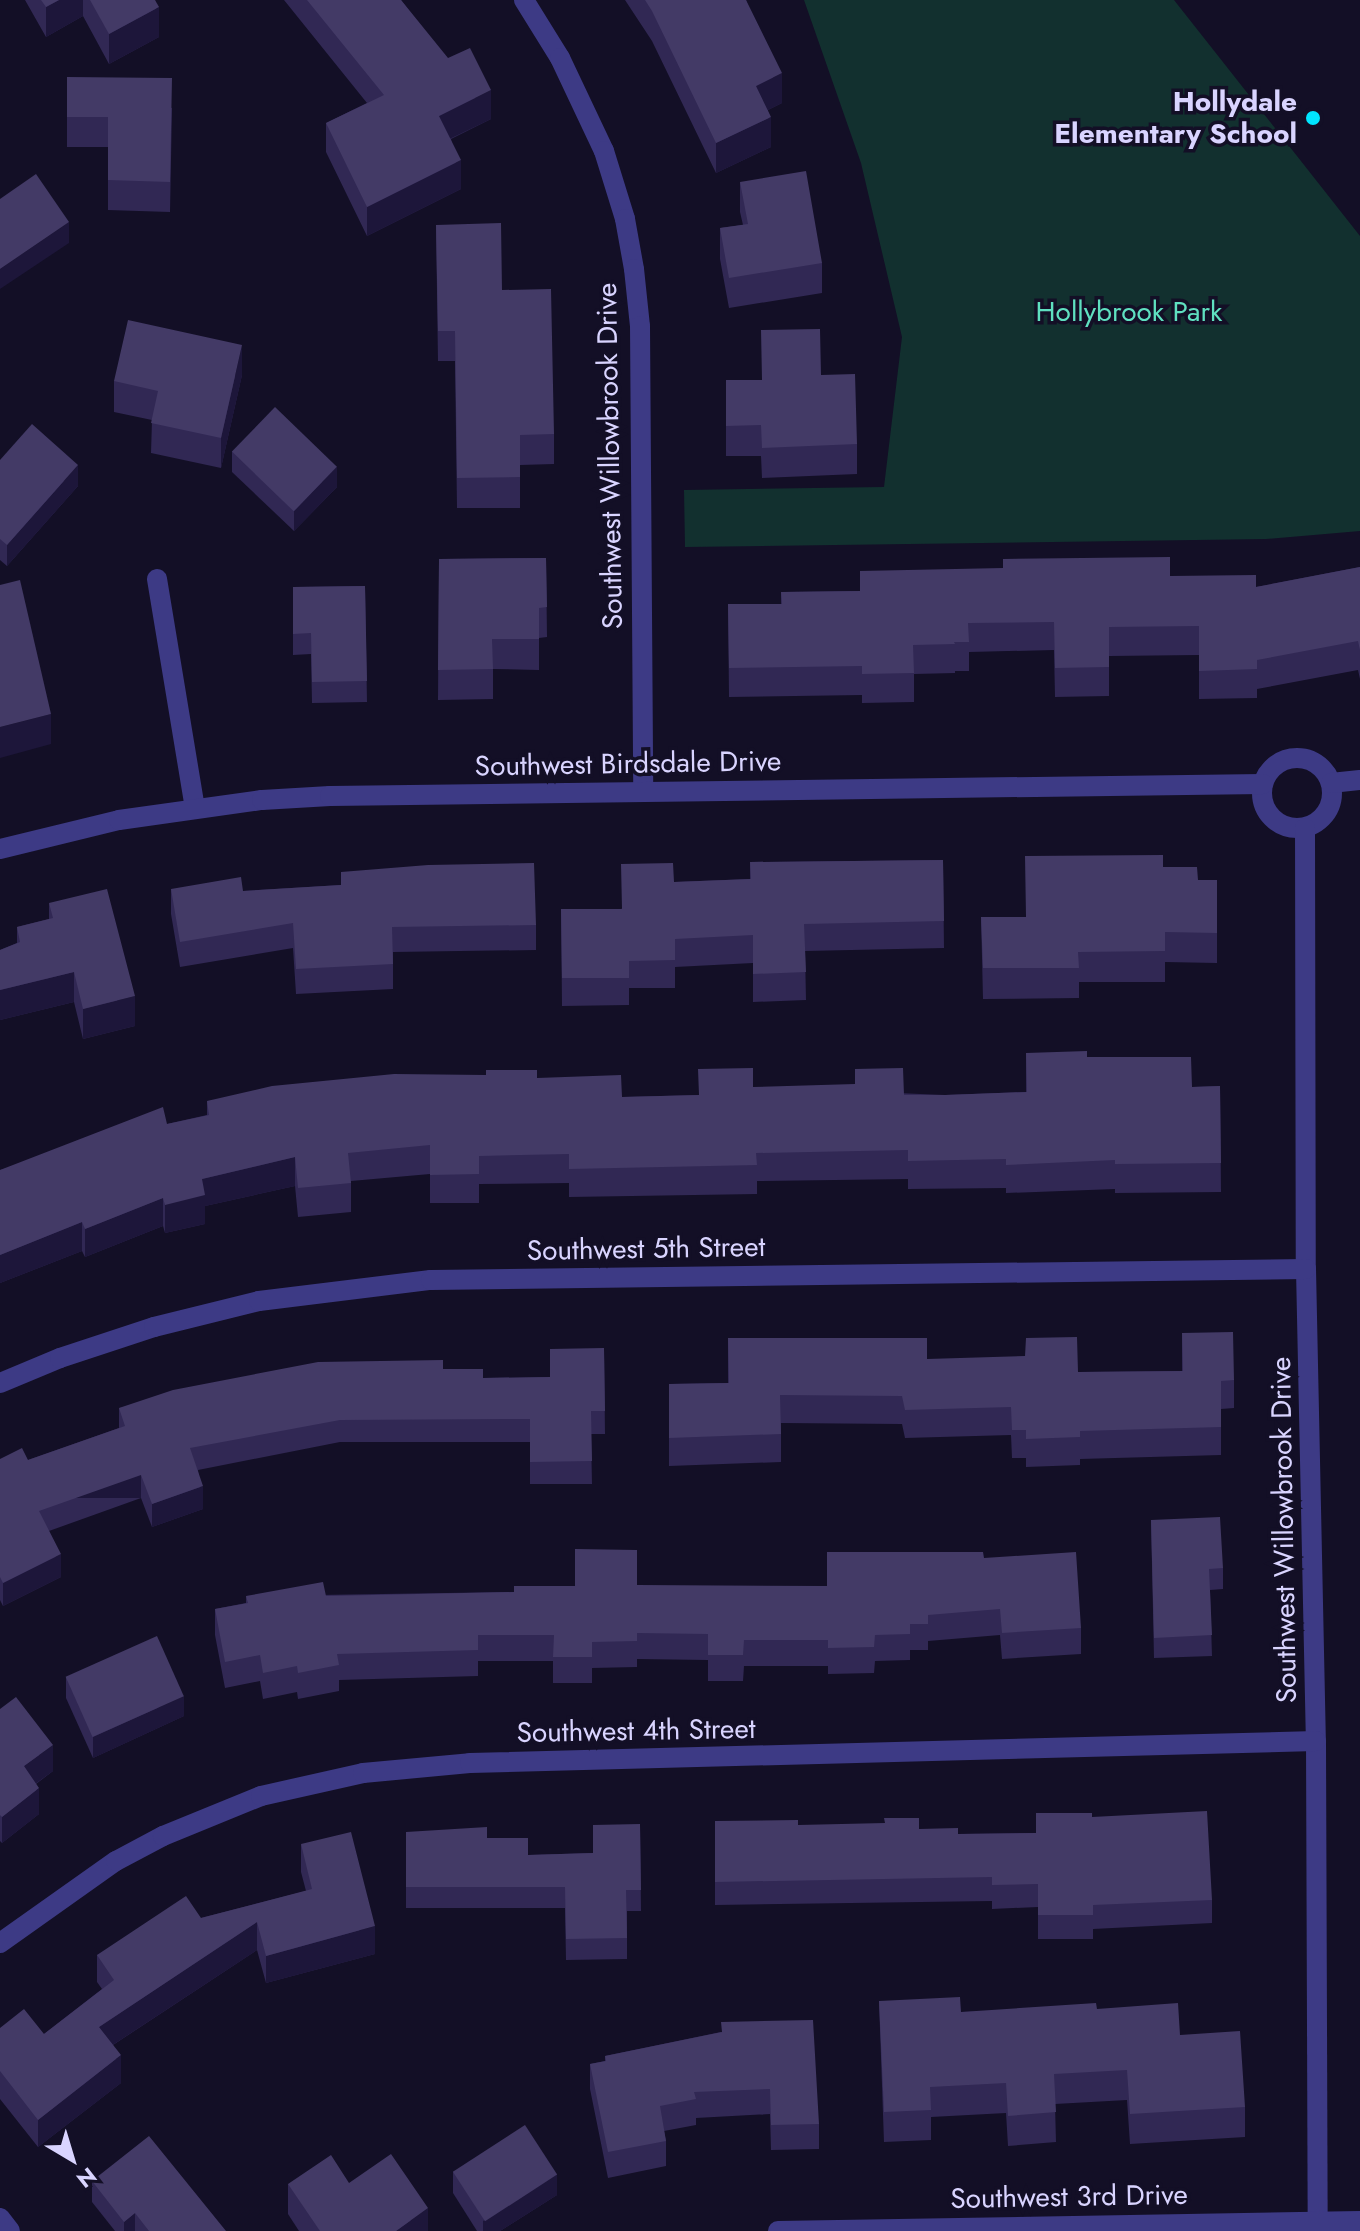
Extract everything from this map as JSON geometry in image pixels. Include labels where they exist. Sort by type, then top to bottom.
[{"type":"street","name":"Southwest Willowbrook Drive","points":[[524,0],[568,71],[604,151],[625,219],[634,269],[640,326],[643,792]]},
{"type":"street","points":[[157,579],[195,808]]},
{"type":"street","points":[[1301,758],[1325,770],[1331,783],[1333,797],[1326,814],[1305,828],[1288,828],[1275,821],[1265,809],[1263,784],[1280,762],[1301,758]]},
{"type":"street","points":[[1331,783],[1360,780]]},
{"type":"street","name":"Southwest Birdsdale Drive","points":[[0,849],[119,820],[195,808],[330,796],[1263,784]]},
{"type":"street","name":"Southwest Willowbrook Drive","points":[[1305,828],[1306,1269],[1316,1741],[1318,2226]]},
{"type":"street","name":"Southwest 5th Street","points":[[0,1383],[60,1358],[154,1327],[259,1301],[431,1280],[1306,1269]]},
{"type":"street","name":"Southwest 4th Street","points":[[0,1943],[116,1861],[163,1836],[261,1796],[363,1773],[470,1763],[1316,1741]]},
{"type":"street","points":[[0,2218],[10,2231]]},
{"type":"street","name":"Southwest 3rd Drive","points":[[778,2231],[1318,2226],[1360,2221]]},
{"type":"green space","name":"Hollybrook Park","points":[[804,0],[1174,0],[1360,236],[1360,531],[1266,539],[685,547],[684,490],[884,487],[902,337],[861,163]]},
{"type":"building","points":[[41,0],[59,0],[46,7]]},
{"type":"building","points":[[90,0],[155,0],[159,7],[109,34]]},
{"type":"building","points":[[307,0],[401,0],[448,58],[470,48],[491,90],[439,116],[461,160],[367,207],[326,123],[384,95]]},
{"type":"building","points":[[645,0],[746,0],[782,73],[756,86],[771,117],[716,143]]},
{"type":"building","points":[[67,77],[172,78],[170,182],[108,180],[108,117],[67,117]]},
{"type":"building","points":[[806,171],[822,263],[729,278],[720,228],[748,224],[740,182]]},
{"type":"building","points":[[36,174],[69,222],[0,269],[0,199]]},
{"type":"building","points":[[501,223],[502,290],[551,289],[554,434],[520,435],[520,477],[457,478],[455,331],[438,331],[436,225]]},
{"type":"building","points":[[128,320],[242,345],[221,438],[151,423],[158,391],[114,381]]},
{"type":"building","points":[[820,329],[821,375],[855,374],[857,444],[762,448],[761,425],[726,426],[726,380],[762,380],[761,330]]},
{"type":"building","points":[[275,407],[337,467],[294,511],[232,452]]},
{"type":"building","points":[[32,424],[78,465],[7,545],[0,539],[0,460]]},
{"type":"building","points":[[1170,557],[1170,576],[1256,575],[1256,587],[1360,567],[1360,650],[1358,641],[1257,660],[1257,669],[1199,671],[1199,626],[1109,627],[1109,667],[1055,668],[1054,622],[968,623],[969,642],[913,645],[914,673],[862,674],[862,666],[729,668],[728,604],[782,604],[781,592],[860,591],[860,571],[1003,568],[1003,559]]},
{"type":"building","points":[[546,558],[547,607],[539,608],[539,639],[492,639],[493,669],[438,670],[439,559]]},
{"type":"building","points":[[20,580],[51,714],[0,727],[0,585]]},
{"type":"building","points":[[365,586],[367,681],[312,682],[311,633],[293,634],[293,587]]},
{"type":"building","points":[[1163,855],[1163,867],[1197,867],[1198,880],[1217,880],[1217,933],[1165,932],[1165,951],[1078,952],[1079,968],[983,968],[981,917],[1026,917],[1025,856]]},
{"type":"building","points":[[943,860],[944,921],[804,924],[806,972],[753,974],[753,935],[675,939],[675,960],[629,961],[629,978],[562,978],[561,909],[622,909],[621,864],[673,863],[674,882],[751,879],[750,862]]},
{"type":"building","points":[[534,863],[536,925],[392,927],[393,964],[296,969],[293,923],[180,942],[171,889],[241,877],[243,891],[341,885],[341,872],[428,865]]},
{"type":"building","points":[[107,889],[135,996],[83,1009],[74,972],[0,990],[0,950],[20,942],[17,927],[53,918],[49,903]]},
{"type":"building","points":[[1087,1051],[1087,1057],[1191,1057],[1192,1087],[1220,1086],[1221,1163],[1115,1164],[1115,1160],[1006,1165],[1006,1159],[908,1161],[908,1150],[756,1153],[757,1165],[569,1169],[569,1154],[479,1156],[479,1174],[430,1175],[430,1145],[348,1153],[351,1183],[298,1188],[295,1157],[202,1179],[205,1195],[165,1205],[163,1198],[85,1229],[82,1222],[0,1255],[0,1170],[163,1107],[167,1124],[209,1115],[207,1101],[272,1086],[394,1074],[486,1075],[486,1070],[537,1070],[537,1078],[621,1075],[622,1097],[699,1095],[698,1069],[753,1068],[753,1087],[855,1084],[855,1069],[903,1068],[904,1095],[1027,1092],[1026,1053]]},
{"type":"building","points":[[1233,1332],[1234,1380],[1221,1381],[1221,1427],[1080,1431],[1080,1437],[1026,1439],[1026,1430],[1012,1430],[1011,1407],[905,1410],[902,1396],[780,1395],[781,1434],[669,1438],[669,1384],[729,1383],[728,1338],[927,1338],[927,1359],[1025,1356],[1026,1338],[1077,1337],[1078,1372],[1183,1371],[1182,1333]]},
{"type":"building","points":[[604,1348],[605,1411],[591,1411],[592,1461],[530,1462],[530,1419],[340,1420],[190,1448],[203,1486],[152,1504],[141,1475],[39,1511],[61,1554],[3,1583],[0,1577],[0,1459],[22,1448],[28,1460],[125,1426],[119,1408],[173,1390],[318,1362],[443,1360],[443,1369],[483,1369],[483,1378],[550,1377],[550,1349]]},
{"type":"building","points":[[1220,1517],[1223,1568],[1209,1569],[1212,1635],[1154,1638],[1151,1520]]},
{"type":"building","points":[[575,1549],[637,1550],[637,1585],[827,1586],[827,1552],[983,1552],[984,1558],[1076,1552],[1081,1628],[1002,1633],[1000,1609],[928,1615],[928,1624],[910,1624],[910,1634],[875,1635],[874,1647],[828,1648],[828,1640],[744,1640],[743,1655],[708,1655],[708,1634],[637,1633],[637,1641],[592,1642],[592,1657],[553,1657],[554,1635],[478,1635],[478,1650],[337,1654],[339,1665],[298,1673],[297,1666],[263,1673],[260,1655],[225,1662],[215,1609],[248,1603],[246,1596],[323,1582],[326,1596],[514,1592],[514,1586],[575,1586]]},
{"type":"building","points":[[157,1636],[184,1696],[92,1737],[66,1677]]},
{"type":"building","points":[[16,1697],[53,1745],[24,1766],[39,1788],[2,1817],[0,1709]]},
{"type":"building","points":[[1207,1811],[1212,1900],[1093,1905],[1093,1915],[1038,1915],[1038,1884],[992,1885],[992,1877],[715,1882],[715,1821],[798,1820],[798,1825],[885,1823],[884,1818],[919,1818],[919,1829],[958,1828],[958,1834],[1036,1833],[1036,1813],[1092,1813],[1092,1817]]},
{"type":"building","points":[[640,1824],[641,1890],[626,1890],[627,1938],[566,1939],[565,1887],[406,1887],[406,1832],[487,1827],[487,1838],[528,1838],[528,1855],[593,1853],[593,1825]]},
{"type":"building","points":[[351,1832],[375,1926],[266,1956],[257,1922],[99,2027],[121,2055],[38,2120],[0,2071],[0,2028],[24,2009],[44,2034],[114,1980],[97,1955],[186,1896],[201,1918],[312,1889],[301,1844]]},
{"type":"building","points":[[960,1997],[961,2012],[1096,2003],[1097,2009],[1178,2003],[1180,2035],[1240,2031],[1245,2107],[1130,2114],[1127,2070],[1054,2074],[1056,2112],[1008,2116],[1006,2083],[930,2087],[931,2110],[884,2112],[879,2001]]},
{"type":"building","points":[[813,2020],[819,2124],[771,2125],[770,2089],[694,2092],[696,2099],[660,2106],[666,2141],[608,2152],[590,2064],[606,2061],[605,2056],[722,2032],[721,2022]]},
{"type":"building","points":[[525,2125],[557,2174],[485,2221],[453,2172]]},
{"type":"building","points":[[149,2136],[226,2231],[149,2231],[135,2213],[124,2222],[92,2181]]},
{"type":"building","points":[[391,2154],[428,2208],[396,2231],[320,2231],[288,2184],[331,2155],[349,2183]]},
{"type":"place","name":"Hollydale Elementary School","points":[[1313,118]]}]
